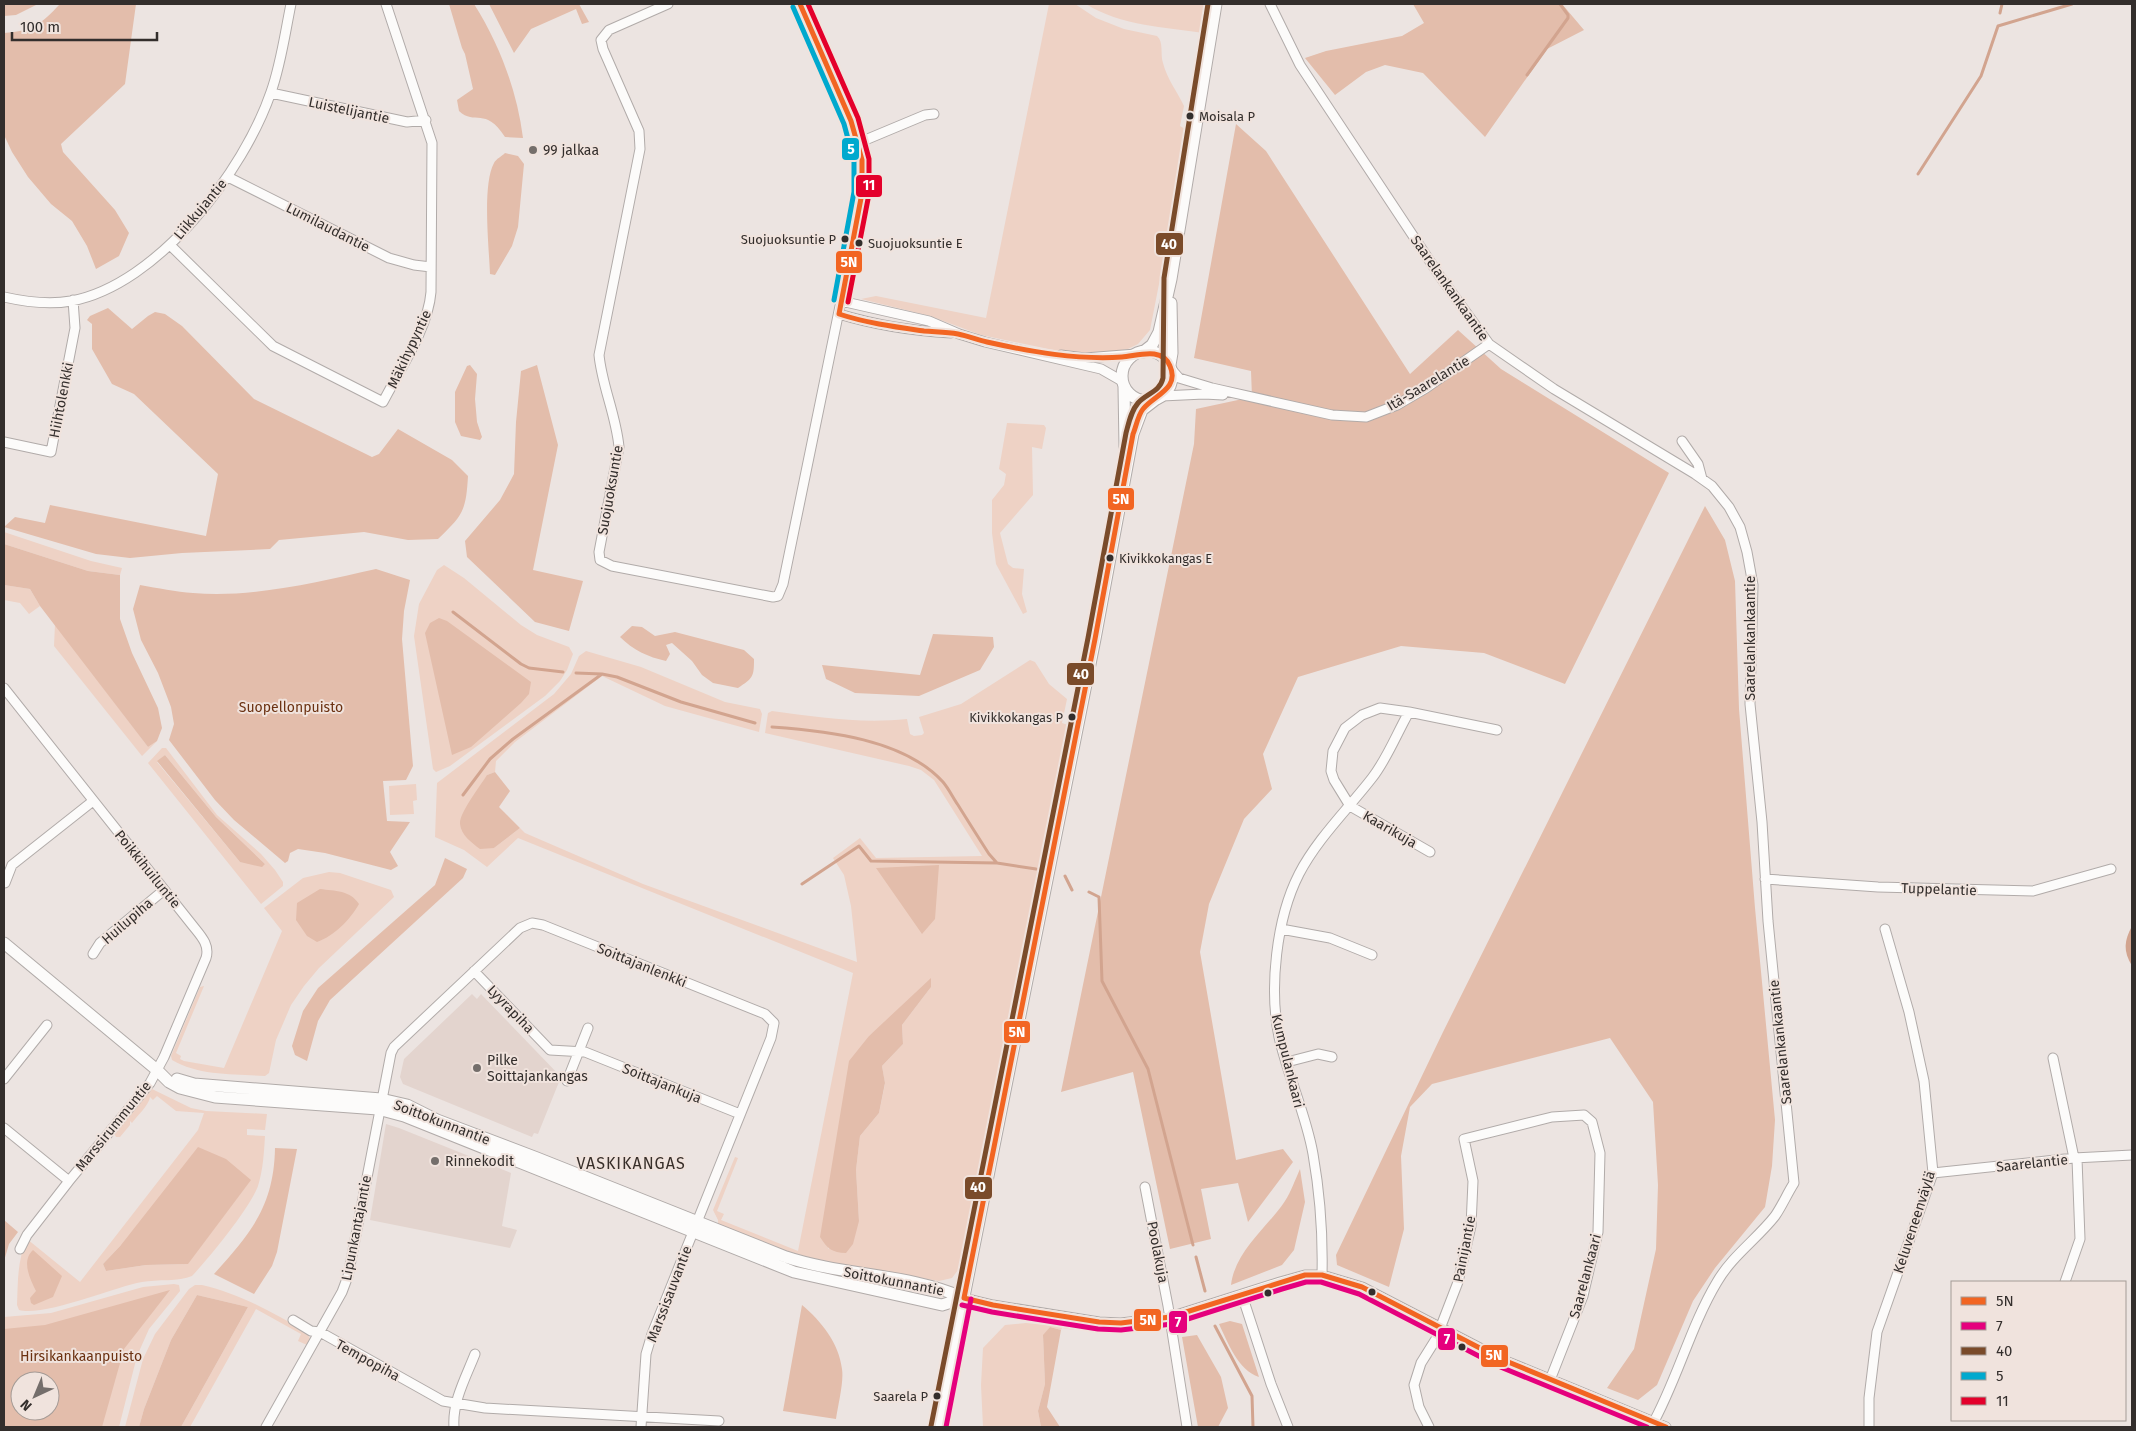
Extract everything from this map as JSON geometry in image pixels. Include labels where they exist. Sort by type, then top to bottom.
[{"type":"street","name":"Liikkujantie","points":[[4,297],[41,302],[73,300],[103,291],[170,245],[200,213],[228,177],[251,137],[271,93],[291,4]]},
{"type":"street","name":"Mäkihypyntie","points":[[170,245],[273,346],[383,402],[427,315],[430,302],[432,151],[426,120],[386,4]]},
{"type":"street","name":"Suojuoksuntie","points":[[668,4],[609,30],[601,40],[603,49],[639,131],[640,149],[600,354],[601,367],[618,433],[619,447],[599,552],[600,560],[612,566],[768,597],[778,596],[783,584],[839,314]]},
{"type":"street","points":[[800,4],[851,121],[862,160],[862,193],[839,314],[855,319],[924,331],[959,334]]},
{"type":"street","points":[[1124,485],[1126,458],[1124,366],[1129,359],[1152,345],[1159,332],[1171,279],[1216,4]]},
{"type":"street","name":"Saarelankankaantie","points":[[1270,4],[1300,65],[1439,275],[1489,344],[1554,389],[1702,478],[1712,486],[1729,507],[1740,527],[1747,552],[1753,585],[1750,704],[1794,1183],[1775,1216],[1728,1265],[1718,1280],[1705,1304],[1679,1368],[1652,1425]]},
{"type":"street","name":"Luistelijantie","points":[[271,93],[407,122],[426,120]]},
{"type":"street","points":[[858,143],[925,115],[934,114]]},
{"type":"street","name":"Lumilaudantie","points":[[228,177],[389,258],[414,265],[431,266]]},
{"type":"street","points":[[938,1427],[1095,639],[1136,423],[1142,410],[1168,389],[1172,353],[1171,279]]},
{"type":"street","name":"Hiihtolenkki","points":[[4,442],[52,452],[75,328],[73,300]]},
{"type":"street","points":[[842,301],[930,321],[959,334],[985,342],[1040,353],[1101,369],[1123,384],[1130,395],[1146,401],[1158,398]]},
{"type":"street","name":"Itä-Saarelantie","points":[[1171,368],[1179,378],[1190,383],[1332,415],[1366,417],[1397,405],[1426,388],[1489,344]]},
{"type":"street","points":[[1040,353],[1085,358],[1152,352],[1160,356],[1171,368]]},
{"type":"street","name":"Itä-Saarelantie","points":[[1158,398],[1204,394],[1246,396]]},
{"type":"street","points":[[1682,441],[1698,464],[1702,478]]},
{"type":"street","name":"Poikkihuiluntie","points":[[4,688],[207,945],[208,955],[158,1070]]},
{"type":"street","points":[[1350,806],[1334,780],[1331,771],[1332,751],[1345,728],[1362,715],[1380,708],[1497,730]]},
{"type":"street","name":"Kumpulankaari","points":[[1322,1275],[1323,1234],[1312,1153],[1275,1014],[1275,975],[1281,929],[1299,874],[1317,847],[1374,776],[1409,712]]},
{"type":"street","points":[[5,883],[12,865],[93,802]]},
{"type":"street","name":"Kaarikuja","points":[[1350,806],[1430,852]]},
{"type":"street","name":"Tuppelantie","points":[[1765,879],[1878,887],[2033,891],[2111,869]]},
{"type":"street","name":"Huilupiha","points":[[93,954],[100,943],[164,890]]},
{"type":"street","name":"Soittajanlenkki","points":[[380,1104],[388,1060],[394,1047],[520,928],[537,923],[765,1014],[774,1023],[775,1028],[695,1227]]},
{"type":"street","points":[[1281,929],[1330,938],[1372,955]]},
{"type":"street","name":"Keluveneenväylä","points":[[1869,1427],[1877,1332],[1933,1173],[1924,1081],[1909,1012],[1885,929]]},
{"type":"street","name":"Soittokunnantie","points":[[4,943],[158,1070],[169,1082],[180,1088],[215,1097],[380,1104],[404,1116],[695,1227],[799,1262],[944,1289],[964,1298]]},
{"type":"street","name":"Lyyrapiha","points":[[474,971],[547,1047]]},
{"type":"street","points":[[4,1079],[47,1025]]},
{"type":"street","points":[[568,1081],[582,1052],[588,1028]]},
{"type":"street","name":"Soittajankuja","points":[[547,1047],[550,1050],[582,1052],[740,1114]]},
{"type":"street","points":[[1287,1062],[1318,1054],[1332,1057]]},
{"type":"street","points":[[2053,1058],[2076,1158],[2080,1239],[2066,1281]]},
{"type":"street","name":"Marssirummuntie","points":[[20,1249],[27,1235],[68,1181],[150,1083],[158,1070]]},
{"type":"street","name":"Lipunkantajantie","points":[[266,1427],[342,1292],[348,1276],[380,1104]]},
{"type":"street","name":"Saarelankaari","points":[[1464,1139],[1552,1117],[1584,1115],[1592,1122],[1600,1153],[1598,1232],[1583,1296],[1550,1380]]},
{"type":"street","name":"Marssirummuntie","points":[[4,1128],[68,1181]]},
{"type":"street","name":"Painijantie","points":[[1429,1427],[1420,1407],[1414,1385],[1421,1362],[1436,1339],[1458,1282],[1471,1226],[1473,1181],[1464,1139]]},
{"type":"street","name":"Saarelantie","points":[[1933,1173],[2076,1158],[2132,1155]]},
{"type":"street","name":"Poolakuja","points":[[1145,1187],[1170,1317],[1187,1427]]},
{"type":"street","name":"Marssisauvantie","points":[[642,1427],[648,1345],[695,1227]]},
{"type":"street","points":[[964,1298],[993,1305],[1099,1322],[1121,1322],[1170,1317],[1305,1275],[1322,1275],[1362,1287],[1500,1359],[1652,1425],[1666,1427]]},
{"type":"street","points":[[1242,1295],[1271,1384],[1288,1427]]},
{"type":"street","name":"Tempopiha","points":[[293,1320],[311,1331],[320,1332],[443,1401],[485,1408],[719,1421]]},
{"type":"street","points":[[454,1427],[453,1416],[456,1404],[475,1354]]},
{"type":"shaded area","points":[[2132,926],[2132,966],[2127,956],[2126,946],[2127,936]]},
{"type":"shaded area","name":"Pilke Soittajankangas","points":[[472,994],[477,999],[481,994],[561,1077],[538,1134],[534,1133],[532,1137],[403,1084],[400,1077],[404,1059]]},
{"type":"shaded area","points":[[386,1124],[511,1173],[502,1226],[517,1230],[510,1248],[370,1220]]},
{"type":"green space","points":[[4,4],[38,4],[16,15],[4,16]]},
{"type":"green space","points":[[60,4],[136,4],[125,84],[61,144],[63,152],[115,210],[129,233],[119,256],[96,269],[87,246],[72,221],[51,204],[28,177],[4,135],[4,33],[36,25]]},
{"type":"green space","points":[[449,4],[474,4],[492,36],[512,86],[523,138],[505,137],[492,122],[486,119],[470,117],[459,111],[457,100],[473,89],[465,54]]},
{"type":"green space","points":[[489,4],[579,4],[589,22],[582,24],[576,9],[531,29],[514,53]]},
{"type":"green space","points":[[1049,4],[1075,4],[1096,18],[1124,29],[1157,36],[1161,45],[1165,69],[1184,106],[1180,126],[1185,129],[1185,151],[1150,330],[1138,344],[1128,349],[1104,353],[1073,354],[981,335],[930,316],[861,299],[876,296],[986,318]]},
{"type":"green space","points":[[1086,4],[1208,4],[1204,33],[1128,21],[1099,11]]},
{"type":"green space","points":[[1413,4],[1562,4],[1584,30],[1547,49],[1485,137],[1423,73],[1385,65],[1366,72],[1335,95],[1305,58],[1326,51],[1402,36],[1424,23]]},
{"type":"green space","points":[[1236,124],[1266,151],[1410,374],[1458,330],[1501,369],[1669,473],[1565,684],[1484,653],[1401,646],[1298,677],[1263,754],[1272,789],[1244,819],[1209,904],[1200,952],[1236,1160],[1283,1149],[1293,1162],[1248,1222],[1238,1183],[1201,1189],[1211,1239],[1170,1249],[1133,1072],[1061,1092],[1194,444],[1196,409],[1252,397],[1251,371],[1194,358]]},
{"type":"green space","points":[[505,153],[518,156],[524,164],[518,227],[512,246],[495,275],[490,274],[487,217],[488,186],[494,163]]},
{"type":"green space","points":[[108,308],[132,329],[155,312],[165,314],[182,326],[254,399],[372,457],[379,454],[398,429],[452,460],[468,476],[462,512],[438,539],[408,540],[364,532],[279,540],[270,549],[182,553],[130,558],[96,554],[4,527],[15,517],[45,523],[50,505],[206,536],[218,474],[134,394],[112,384],[92,349],[92,324],[87,320],[90,316]]},
{"type":"green space","points":[[470,365],[477,374],[475,399],[477,422],[482,437],[480,440],[461,436],[455,422],[455,392],[467,366]]},
{"type":"green space","points":[[537,365],[558,445],[533,570],[583,581],[569,631],[535,622],[467,557],[465,541],[500,500],[514,474],[516,422],[521,371]]},
{"type":"green space","points":[[1007,423],[1044,425],[1046,428],[1042,449],[1032,447],[1033,495],[1000,533],[1008,564],[1013,568],[1024,569],[1022,594],[1027,612],[1023,614],[996,564],[992,533],[992,500],[1004,485],[1006,474],[999,469]]},
{"type":"green space","points":[[1705,506],[1725,540],[1735,581],[1739,709],[1775,1120],[1772,1166],[1765,1207],[1715,1268],[1693,1301],[1657,1385],[1638,1400],[1607,1388],[1634,1349],[1656,1249],[1658,1185],[1653,1102],[1610,1038],[1432,1084],[1410,1107],[1401,1156],[1404,1229],[1389,1287],[1337,1265],[1336,1255],[1443,1032]]},
{"type":"green space","points":[[4,532],[91,561],[122,568],[120,575],[88,571],[4,544]]},
{"type":"green space","points":[[4,544],[88,571],[120,575],[120,619],[132,653],[158,708],[162,728],[157,741],[148,747],[40,606],[30,589],[4,585]]},
{"type":"green space","points":[[444,565],[464,578],[521,625],[537,635],[569,647],[573,654],[567,670],[560,681],[545,696],[450,766],[436,772],[433,769],[414,636],[419,604],[437,570]]},
{"type":"green space","name":"Suopellonpuisto","points":[[376,569],[410,580],[404,611],[402,639],[413,766],[406,780],[383,781],[387,821],[410,822],[390,852],[398,866],[391,870],[325,853],[298,849],[290,853],[288,861],[285,863],[234,820],[215,800],[169,740],[174,724],[171,707],[158,673],[141,640],[133,609],[140,585],[174,591],[216,594],[239,593],[285,588]]},
{"type":"green space","points":[[4,585],[30,589],[40,606],[29,614],[20,603],[4,600]]},
{"type":"green space","points":[[439,618],[447,621],[531,682],[529,694],[521,703],[471,747],[452,755],[425,633],[430,623]]},
{"type":"green space","points":[[55,624],[148,747],[157,741],[142,756],[54,646]]},
{"type":"green space","points":[[632,626],[642,627],[655,636],[675,632],[744,650],[754,659],[752,676],[738,688],[713,683],[702,675],[692,661],[672,643],[666,645],[670,654],[666,661],[647,655],[630,646],[620,637]]},
{"type":"green space","points":[[933,634],[993,637],[994,647],[980,670],[919,696],[855,693],[826,679],[822,665],[920,675]]},
{"type":"green space","points":[[586,651],[641,667],[725,702],[760,709],[762,714],[759,732],[665,706],[602,676],[515,742],[496,761],[495,772],[487,775],[494,848],[520,828],[525,833],[643,884],[857,962],[851,906],[844,875],[833,858],[860,838],[876,858],[982,856],[934,780],[921,770],[765,733],[768,713],[772,711],[873,721],[907,719],[910,734],[914,736],[922,735],[924,733],[919,717],[961,704],[1030,660],[1035,662],[1049,684],[1067,699],[1062,723],[1068,725],[1064,766],[958,1270],[952,1278],[939,1281],[799,1258],[718,1226],[718,1220],[713,1210],[735,1157],[738,1158],[717,1211],[724,1214],[721,1220],[798,1251],[853,973],[518,838],[487,867],[464,850],[435,837],[437,783],[554,694],[571,674],[579,656]],"holes":[[[931,987],[902,1025],[903,1044],[882,1066],[885,1084],[879,1113],[860,1136],[856,1170],[859,1221],[828,1249],[869,1036]]]},
{"type":"green space","points":[[162,748],[166,748],[217,815],[261,854],[275,870],[283,882],[283,886],[261,904],[148,763]],"holes":[[[165,755],[216,817],[265,864],[240,862],[157,762]]]},
{"type":"green space","points":[[165,755],[216,817],[265,864],[262,867],[240,862],[157,761]]},
{"type":"green space","points":[[495,772],[510,791],[499,807],[520,828],[494,848],[480,849],[465,835],[460,824],[463,813],[487,775]]},
{"type":"green space","points":[[416,784],[417,800],[413,801],[414,814],[390,815],[389,786]]},
{"type":"green space","points":[[445,858],[467,869],[463,878],[330,1000],[318,1021],[307,1061],[295,1055],[292,1046],[303,1011],[318,988],[435,885]]},
{"type":"green space","points":[[939,865],[935,919],[922,934],[876,868]]},
{"type":"green space","points":[[329,872],[340,873],[391,890],[394,897],[319,968],[304,986],[291,1005],[276,1040],[269,1073],[265,1076],[205,1072],[172,1060],[171,1056],[200,987],[204,986],[176,1053],[184,1061],[224,1068],[282,931],[264,908],[303,878]]},
{"type":"green space","points":[[320,889],[347,894],[359,904],[341,927],[317,942],[307,936],[296,920],[297,903]]},
{"type":"green space","points":[[931,978],[931,987],[902,1025],[903,1044],[882,1066],[885,1083],[879,1113],[860,1136],[856,1170],[859,1221],[853,1244],[846,1253],[833,1251],[820,1237],[849,1061],[869,1036]]},
{"type":"green space","points":[[152,1089],[191,1108],[206,1111],[267,1114],[265,1130],[247,1129],[247,1135],[265,1136],[262,1168],[254,1195],[238,1219],[192,1276],[181,1279],[142,1282],[62,1306],[30,1311],[19,1310],[17,1305],[19,1272],[21,1255],[27,1239],[80,1282],[198,1130],[204,1113],[176,1111],[157,1096],[153,1100],[150,1097],[145,1107],[132,1123],[130,1121],[130,1125],[120,1137],[116,1137],[114,1133]],"holes":[[[121,1245],[188,1264],[146,1265],[106,1271],[103,1264]]]},
{"type":"green space","points":[[198,1147],[226,1159],[251,1180],[188,1264],[146,1265],[106,1271],[103,1264],[121,1245]]},
{"type":"green space","points":[[275,1148],[297,1149],[277,1252],[272,1266],[254,1294],[214,1274],[239,1245],[265,1203],[274,1168]]},
{"type":"green space","points":[[1300,1169],[1305,1202],[1294,1250],[1282,1265],[1231,1285],[1239,1261],[1253,1240],[1285,1201]]},
{"type":"green space","points":[[4,1220],[18,1232],[9,1244],[4,1261]]},
{"type":"green space","points":[[33,1250],[62,1276],[53,1297],[34,1305],[31,1303],[30,1298],[36,1291],[29,1276],[27,1265],[29,1254]]},
{"type":"green space","name":"Hirsikankaanpuisto","points":[[179,1285],[180,1291],[149,1329],[137,1356],[119,1427],[4,1427],[4,1317],[51,1313],[143,1287]]},
{"type":"green space","points":[[195,1285],[202,1285],[230,1293],[269,1311],[307,1332],[310,1339],[307,1345],[298,1341],[301,1334],[256,1309],[190,1427],[181,1427],[248,1307],[197,1295],[171,1340],[144,1409],[139,1427],[125,1427],[143,1359],[155,1334],[189,1289]]},
{"type":"green space","name":"Hirsikankaanpuisto","points":[[170,1290],[124,1349],[102,1427],[4,1427],[4,1329],[45,1325]]},
{"type":"green space","points":[[197,1295],[248,1307],[181,1427],[139,1427],[144,1409],[171,1340]]},
{"type":"green space","points":[[802,1305],[828,1333],[840,1359],[842,1380],[836,1419],[783,1411]]},
{"type":"green space","points":[[1230,1321],[1242,1324],[1259,1377],[1245,1368],[1234,1355],[1219,1324]]},
{"type":"green space","points":[[1026,1323],[1074,1328],[1074,1330],[1062,1328],[1061,1330],[1050,1327],[1043,1336],[1045,1384],[1038,1411],[1041,1427],[983,1427],[981,1385],[983,1348],[1005,1325]]},
{"type":"green space","points":[[1050,1327],[1061,1330],[1047,1407],[1060,1427],[1041,1427],[1038,1411],[1045,1384],[1043,1335]]},
{"type":"green space","points":[[1197,1335],[1221,1377],[1228,1408],[1218,1427],[1198,1427],[1182,1337]]},
{"type":"waterway","points":[[1527,75],[1568,18],[1560,4]]},
{"type":"waterway","points":[[2000,13],[2002,4]]},
{"type":"waterway","points":[[1918,174],[1981,76],[1998,26],[2072,4]]},
{"type":"waterway","points":[[453,612],[521,664],[529,668],[563,672]]},
{"type":"waterway","points":[[576,673],[602,674],[617,677],[681,702],[755,723]]},
{"type":"waterway","points":[[463,795],[490,759],[513,739],[602,674]]},
{"type":"waterway","points":[[772,727],[816,731],[864,740],[908,756],[927,767],[943,782],[989,854],[997,863],[1036,869]]},
{"type":"waterway","points":[[802,884],[859,846],[871,861],[997,863]]},
{"type":"waterway","points":[[1065,876],[1072,890]]},
{"type":"waterway","points":[[1089,892],[1099,897],[1102,981],[1148,1069],[1193,1245]]},
{"type":"waterway","points":[[1196,1257],[1205,1291]]},
{"type":"waterway","points":[[1215,1326],[1252,1396],[1253,1427]]},
{"type":"transit line","name":"5N","points":[[800,4],[851,121],[862,160],[862,193],[839,314],[881,324],[958,334],[1004,346],[1038,352],[1105,358],[1155,354],[1166,360],[1172,374],[1169,386],[1141,412],[1133,434],[1095,639],[964,1298]]},
{"type":"transit line","name":"11","points":[[808,4],[858,118],[869,159],[869,194],[848,302]]},
{"type":"transit line","name":"40","points":[[931,1426],[1088,638],[1126,433],[1130,417],[1136,406],[1159,386],[1163,378],[1164,278],[1208,4]]},
{"type":"transit line","name":"5","points":[[793,7],[844,124],[854,161],[854,192],[834,300]]},
{"type":"transit line","name":"5N","points":[[964,1298],[993,1305],[1099,1322],[1121,1323],[1170,1317],[1305,1275],[1322,1275],[1362,1287],[1501,1359],[1666,1427]]},
{"type":"transit line","name":"7","points":[[962,1305],[992,1312],[1098,1329],[1121,1330],[1172,1324],[1306,1282],[1321,1282],[1359,1294],[1498,1366],[1647,1427]]},
{"type":"transit line","name":"7","points":[[946,1427],[971,1299]]},
{"type":"place","name":"Moisala P","points":[[1190,116]]},
{"type":"place","name":"99 jalkaa","points":[[533,150]]},
{"type":"place","name":"Suojuoksuntie P","points":[[845,239]]},
{"type":"place","name":"Suojuoksuntie E","points":[[859,243]]},
{"type":"place","name":"Kivikkokangas E","points":[[1110,558]]},
{"type":"place","name":"Kivikkokangas P","points":[[1072,717]]},
{"type":"place","name":"Pilke Soittajankangas","points":[[477,1068]]},
{"type":"place","name":"Rinnekodit","points":[[435,1161]]},
{"type":"place","name":"Saarela P","points":[[937,1396]]},
{"type":"district","name":"VASKIKANGAS","points":[[631,1163]]}]
